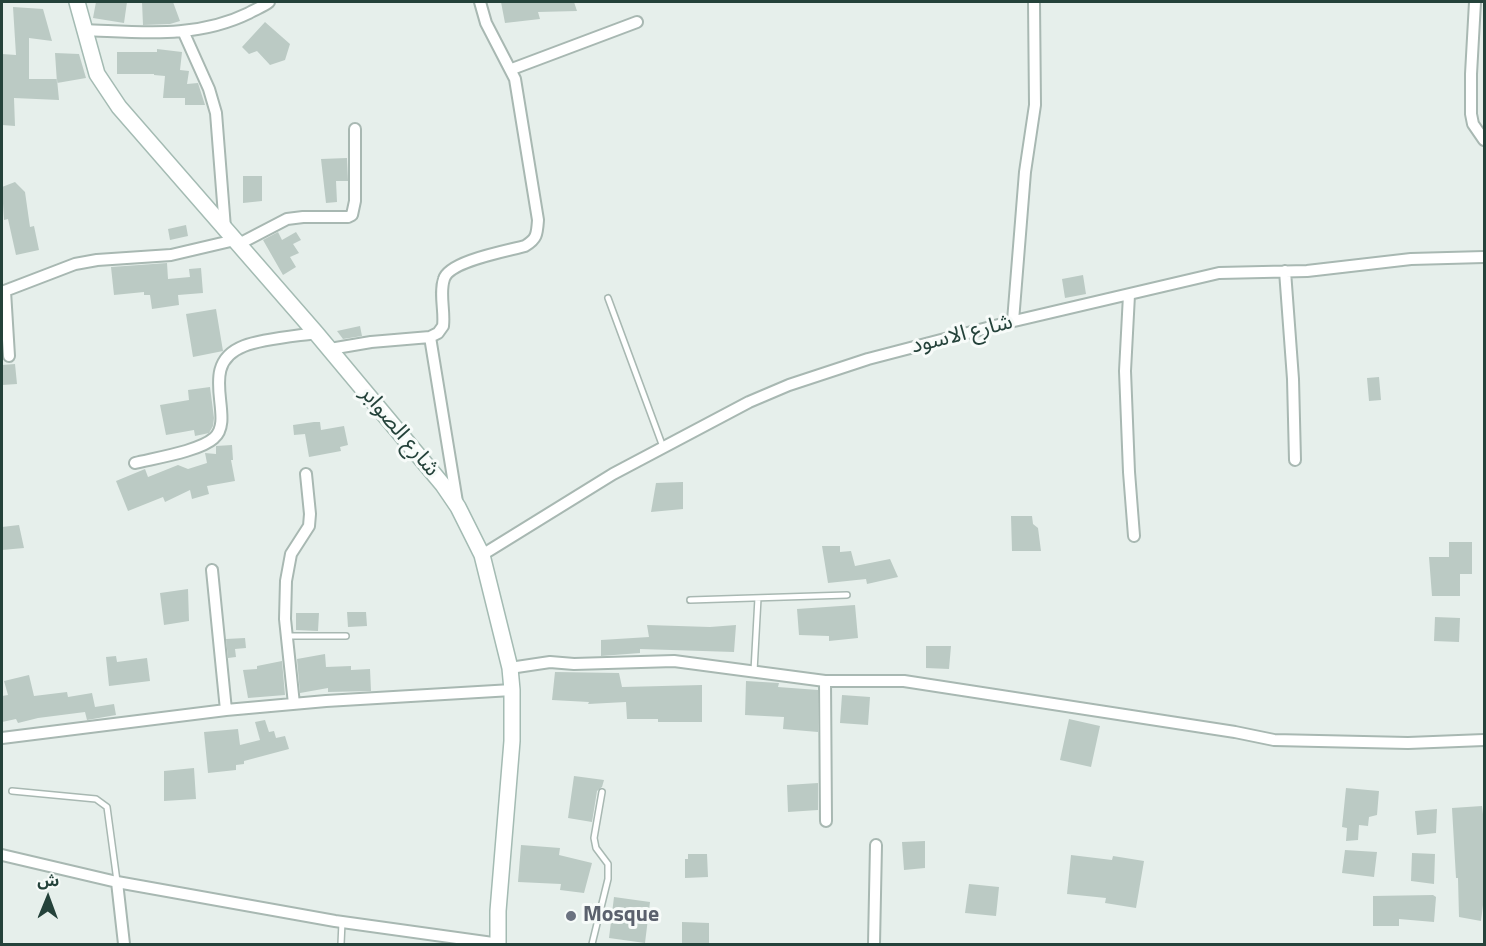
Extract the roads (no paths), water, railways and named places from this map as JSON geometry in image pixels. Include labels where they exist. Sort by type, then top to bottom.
[{"type":"street","name":"شارع الصوابر","points":[[76,2],[97,74],[119,106],[316,333],[443,485],[458,507],[482,555],[510,668],[512,690],[512,741],[498,911],[499,944]]},
{"type":"street","points":[[84,30],[183,31],[212,28],[269,2]]},
{"type":"street","points":[[330,350],[371,342],[430,337],[438,333],[443,326],[442,285],[444,276],[450,270],[461,264],[525,246],[534,241],[538,220],[515,79],[512,69],[489,30],[480,2]]},
{"type":"street","points":[[1013,321],[1025,172],[1035,105],[1034,2]]},
{"type":"street","points":[[1475,2],[1471,114],[1473,124],[1485,140]]},
{"type":"street","points":[[512,69],[637,22]]},
{"type":"street","points":[[183,31],[209,89],[216,112],[225,228]]},
{"type":"street","points":[[9,356],[3,292],[75,264],[97,260],[171,255],[237,242],[287,219],[352,215],[355,201],[355,129]]},
{"type":"street","name":"شارع الاسود","points":[[482,555],[613,474],[749,402],[789,385],[919,345],[1219,273],[1335,269],[1411,259],[1485,257]]},
{"type":"street","points":[[1285,271],[1293,379],[1295,460]]},
{"type":"street","points":[[1129,295],[1125,370],[1134,536]]},
{"type":"street","points":[[135,463],[201,446],[215,438],[221,426],[219,385],[221,366],[228,355],[244,346],[316,333]]},
{"type":"street","points":[[430,337],[458,507]]},
{"type":"street","points":[[294,704],[285,619],[286,582],[291,554],[309,526],[306,474]]},
{"type":"street","points":[[212,570],[226,710]]},
{"type":"street","points":[[510,668],[550,662],[574,664],[674,661],[825,681],[921,683],[1235,732],[1264,740],[1408,743],[1485,740]]},
{"type":"street","points":[[825,681],[826,821]]},
{"type":"street","points":[[2,738],[226,710],[512,690]]},
{"type":"street","points":[[874,945],[876,845]]},
{"type":"street","points":[[2,855],[117,882],[342,922],[499,944]]},
{"type":"street","points":[[117,882],[124,945]]},
{"type":"lane","points":[[608,298],[663,447]]},
{"type":"lane","points":[[690,600],[847,595]]},
{"type":"lane","points":[[754,671],[758,598]]},
{"type":"lane","points":[[287,636],[346,636]]},
{"type":"lane","points":[[12,791],[96,799],[107,807],[117,882]]},
{"type":"lane","points":[[592,945],[608,879],[608,864],[596,848],[594,838],[602,792]]},
{"type":"lane","points":[[341,945],[342,922]]},
{"type":"place","name":"Mosque","points":[[571,916]]}]
